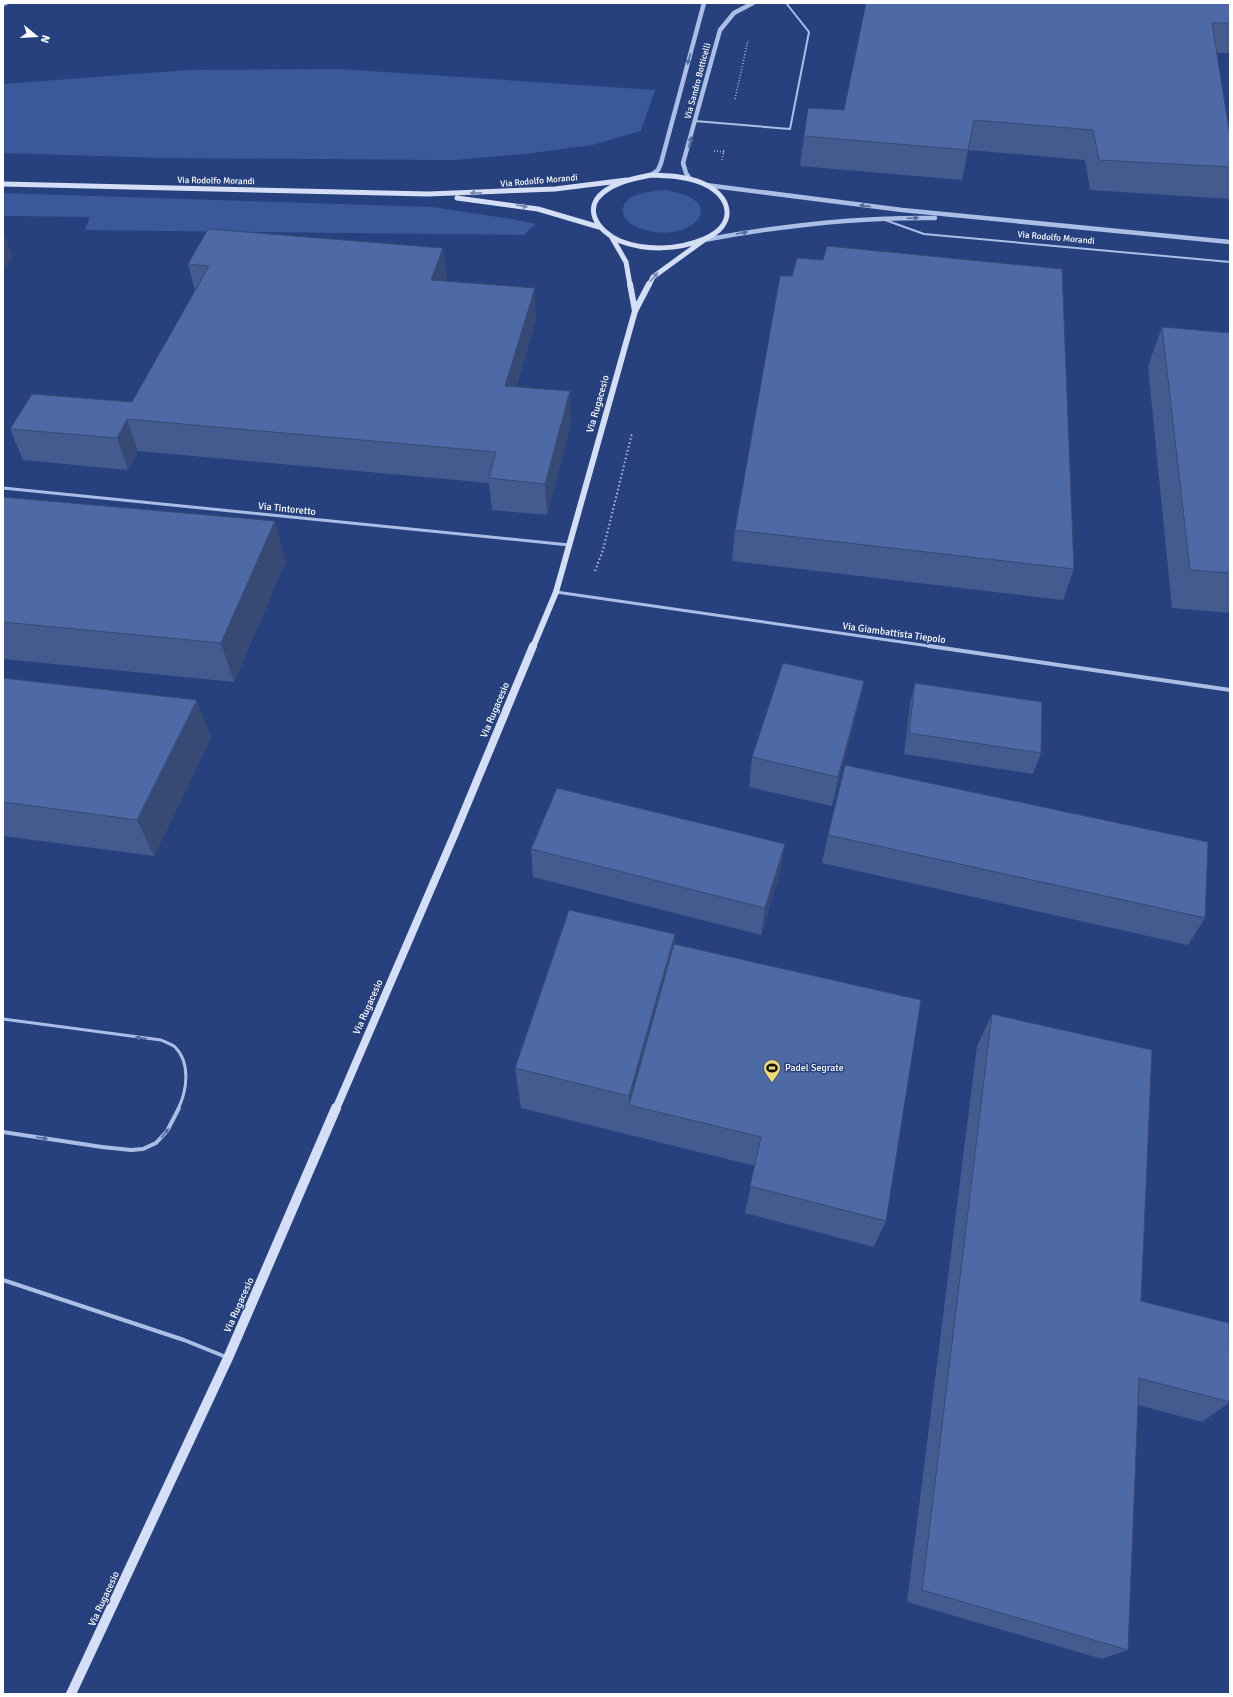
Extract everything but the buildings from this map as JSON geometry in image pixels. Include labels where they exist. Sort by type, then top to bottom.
[{"type":"main road","name":"Via Rugacesio","points":[[71,1694],[228,1358],[453,839],[556,592],[635,311],[652,276],[719,230],[727,219],[727,206],[720,194],[706,185],[690,179],[671,176],[651,175],[627,180]]},
{"type":"main road","name":"Via Rodolfo Morandi","points":[[3,184],[428,194],[555,189],[627,180]]},
{"type":"main road","points":[[627,180],[611,186],[600,195],[593,205],[593,216],[599,227],[611,236],[646,247],[666,248],[704,240]]},
{"type":"main road","name":"Via Rodolfo Morandi","points":[[428,194],[538,209],[599,227]]},
{"type":"main road","name":"Via Rugacesio","points":[[611,236],[626,262],[635,311]]},
{"type":"street","name":"Via Sandro Botticelli","points":[[651,175],[658,170],[662,163],[704,3]]},
{"type":"street","name":"Via Sandro Botticelli","points":[[690,179],[683,163],[720,30],[729,16],[741,8],[753,3]]},
{"type":"street","name":"Via Rodolfo Morandi","points":[[706,185],[798,198],[973,218],[1230,242]]},
{"type":"street","name":"Via Rodolfo Morandi","points":[[704,240],[750,232],[919,217],[973,218]]},
{"type":"street","name":"Via Tintoretto","points":[[3,488],[570,546]]},
{"type":"street","name":"Via Giambattista Tiepolo","points":[[556,592],[1230,690]]},
{"type":"lane","points":[[695,121],[790,129],[809,32],[786,3]]},
{"type":"lane","name":"Via Rodolfo Morandi","points":[[883,220],[924,234],[1230,262]]},
{"type":"lane","points":[[3,1019],[161,1040],[174,1046],[181,1055],[187,1081],[183,1098],[167,1131],[156,1143],[143,1149],[102,1147],[3,1132]]},
{"type":"lane","points":[[3,1280],[184,1340],[228,1358]]},
{"type":"path","points":[[724,152],[748,40]]},
{"type":"path","points":[[586,596],[603,550],[633,428]]},
{"type":"shaded area","points":[[339,69],[655,90],[641,131],[592,145],[525,154],[455,160],[164,158],[3,153],[3,84],[189,70]]},
{"type":"shaded area","points":[[665,190],[687,196],[698,204],[701,212],[696,221],[686,228],[672,232],[655,232],[637,227],[626,219],[623,212],[624,206],[632,197],[646,192]]},
{"type":"shaded area","points":[[3,193],[432,207],[536,224],[524,235],[85,230],[90,217],[3,216]]},
{"type":"place","name":"Padel Segrate","points":[[772,1083]]}]
